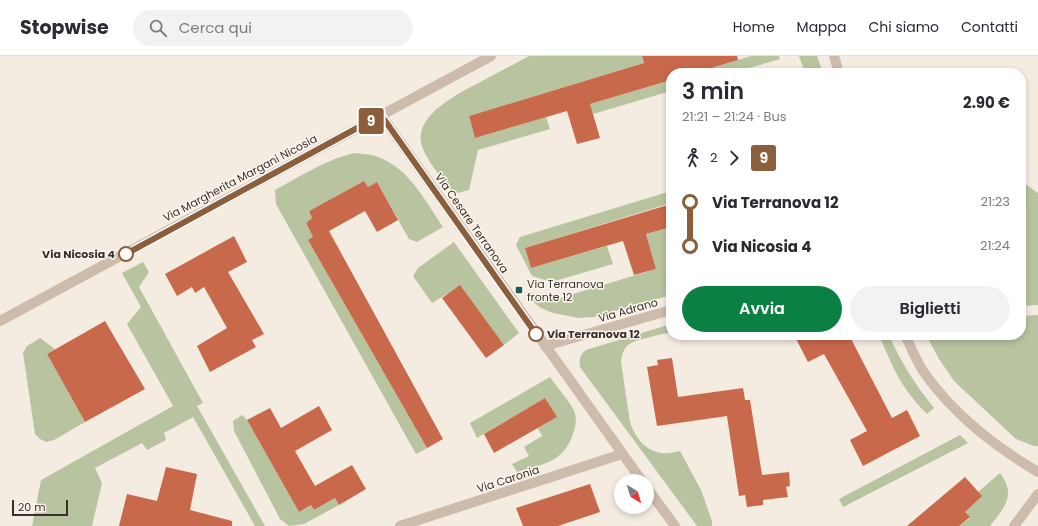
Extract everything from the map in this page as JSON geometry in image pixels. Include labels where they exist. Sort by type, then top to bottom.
[{"type":"street","name":"Via Margherita Margani Nicosia","points":[[0,322],[491,56]]},
{"type":"street","points":[[834,56],[838,68]]},
{"type":"street","name":"Via Cesare Terranova","points":[[381,115],[637,474]]},
{"type":"street","name":"Via Adrano","points":[[545,346],[666,311]]},
{"type":"street","points":[[908,340],[923,370],[945,399],[967,421],[1010,455],[1038,472]]},
{"type":"street","name":"Via Caronia","points":[[406,525],[622,454]]},
{"type":"street","points":[[1014,526],[1038,494]]},
{"type":"street","points":[[654,498],[675,526]]},
{"type":"green space","points":[[529,56],[642,56],[644,63],[469,116],[475,138],[546,117],[550,129],[478,150],[469,190],[454,194],[430,162],[423,149],[421,142],[421,131],[426,121],[434,112],[454,96]]},
{"type":"green space","points":[[751,56],[779,56],[780,59],[749,68],[711,68]]},
{"type":"green space","points":[[799,56],[817,56],[821,68],[803,68]]},
{"type":"green space","points":[[666,81],[666,92],[593,114],[590,104]]},
{"type":"green space","points":[[354,153],[375,156],[389,162],[399,169],[416,187],[443,227],[417,242],[409,239],[377,182],[368,187],[364,181],[309,211],[312,218],[306,223],[313,237],[308,240],[427,448],[416,454],[276,204],[275,190],[323,164]]},
{"type":"green space","points":[[1026,185],[1038,193],[1038,305],[1026,306]]},
{"type":"green space","points":[[666,193],[666,205],[525,248],[531,268],[607,246],[613,264],[555,281],[548,281],[532,276],[516,245],[520,237]]},
{"type":"green space","points":[[666,228],[666,296],[594,317],[579,318],[553,313],[541,308],[532,301],[528,295],[543,299],[560,298],[656,269],[646,234]]},
{"type":"green space","points":[[454,242],[519,333],[504,345],[460,286],[432,303],[413,276],[418,268]]},
{"type":"green space","points":[[143,262],[149,272],[139,287],[203,403],[197,406],[265,526],[255,526],[193,417],[164,433],[166,440],[147,450],[142,443],[95,468],[102,483],[92,526],[32,526],[41,480],[173,406],[127,324],[141,307],[122,273]]},
{"type":"green space","points":[[1038,315],[1038,446],[1034,446],[1016,439],[954,381],[939,359],[929,340],[1026,340],[1026,316]]},
{"type":"green space","points":[[666,326],[666,333],[649,337],[628,345],[622,355],[621,362],[630,422],[638,438],[646,446],[656,452],[671,453],[680,451],[701,490],[712,521],[712,526],[697,526],[580,367],[580,357],[586,350]]},
{"type":"green space","points":[[40,338],[55,349],[47,354],[85,422],[54,440],[46,442],[35,434],[23,353],[27,346]]},
{"type":"green space","points":[[881,340],[891,340],[909,373],[934,408],[927,414],[910,395],[898,377]]},
{"type":"green space","points":[[550,377],[575,413],[576,422],[573,434],[568,446],[556,458],[542,465],[517,472],[512,464],[529,456],[524,447],[542,436],[538,428],[556,417],[545,398],[477,438],[470,423]]},
{"type":"green space","points":[[242,415],[247,420],[299,512],[311,505],[314,510],[335,498],[339,505],[304,524],[289,526],[280,519],[234,431],[233,421]]},
{"type":"green space","points":[[960,435],[968,443],[843,507],[839,499]]},
{"type":"green space","points":[[1000,473],[1008,488],[1007,501],[990,526],[959,526],[970,518],[965,512],[978,492]]},
{"type":"building","points":[[642,56],[737,56],[738,60],[711,68],[666,68],[666,81],[590,104],[600,138],[577,144],[567,111],[475,138],[469,116],[644,63]]},
{"type":"building","points":[[364,181],[368,187],[377,182],[398,220],[377,232],[365,211],[329,231],[443,439],[427,448],[308,240],[313,237],[306,223],[312,218],[309,211]]},
{"type":"building","points":[[666,206],[666,228],[646,234],[656,269],[634,275],[623,241],[531,268],[525,248]]},
{"type":"building","points":[[234,236],[247,262],[228,272],[264,334],[252,340],[256,347],[210,372],[197,346],[227,328],[204,287],[195,293],[192,287],[177,296],[165,274]]},
{"type":"building","points":[[460,285],[504,345],[486,358],[442,298]]},
{"type":"building","points":[[105,321],[145,389],[85,422],[47,354]]},
{"type":"building","points":[[797,340],[852,340],[892,418],[907,410],[920,436],[863,466],[850,440],[867,431],[824,354],[808,362]]},
{"type":"building","points":[[672,358],[678,397],[743,388],[745,400],[750,400],[762,475],[789,472],[790,486],[786,487],[788,497],[763,500],[763,505],[747,507],[745,495],[739,496],[727,416],[657,426],[647,367],[658,365],[657,360]]},
{"type":"building","points":[[545,398],[557,417],[494,453],[484,434]]},
{"type":"building","points":[[319,406],[332,430],[295,451],[315,486],[352,465],[366,489],[339,505],[335,498],[314,510],[311,505],[299,512],[247,420],[270,408],[281,428]]},
{"type":"building","points":[[166,467],[197,474],[190,510],[232,521],[232,526],[119,526],[127,494],[157,501]]},
{"type":"building","points":[[965,477],[982,496],[965,512],[970,517],[959,526],[907,526]]},
{"type":"building","points":[[590,484],[600,512],[558,526],[523,526],[516,508]]},
{"type":"bus line","name":"9","points":[[126,254],[381,115],[536,334]]},
{"type":"place","name":"Via Nicosia 4","points":[[126,254]]},
{"type":"place","name":"Via Terranova fronte 12","points":[[519,290]]},
{"type":"place","name":"Via Terranova 12","points":[[536,334]]}]
